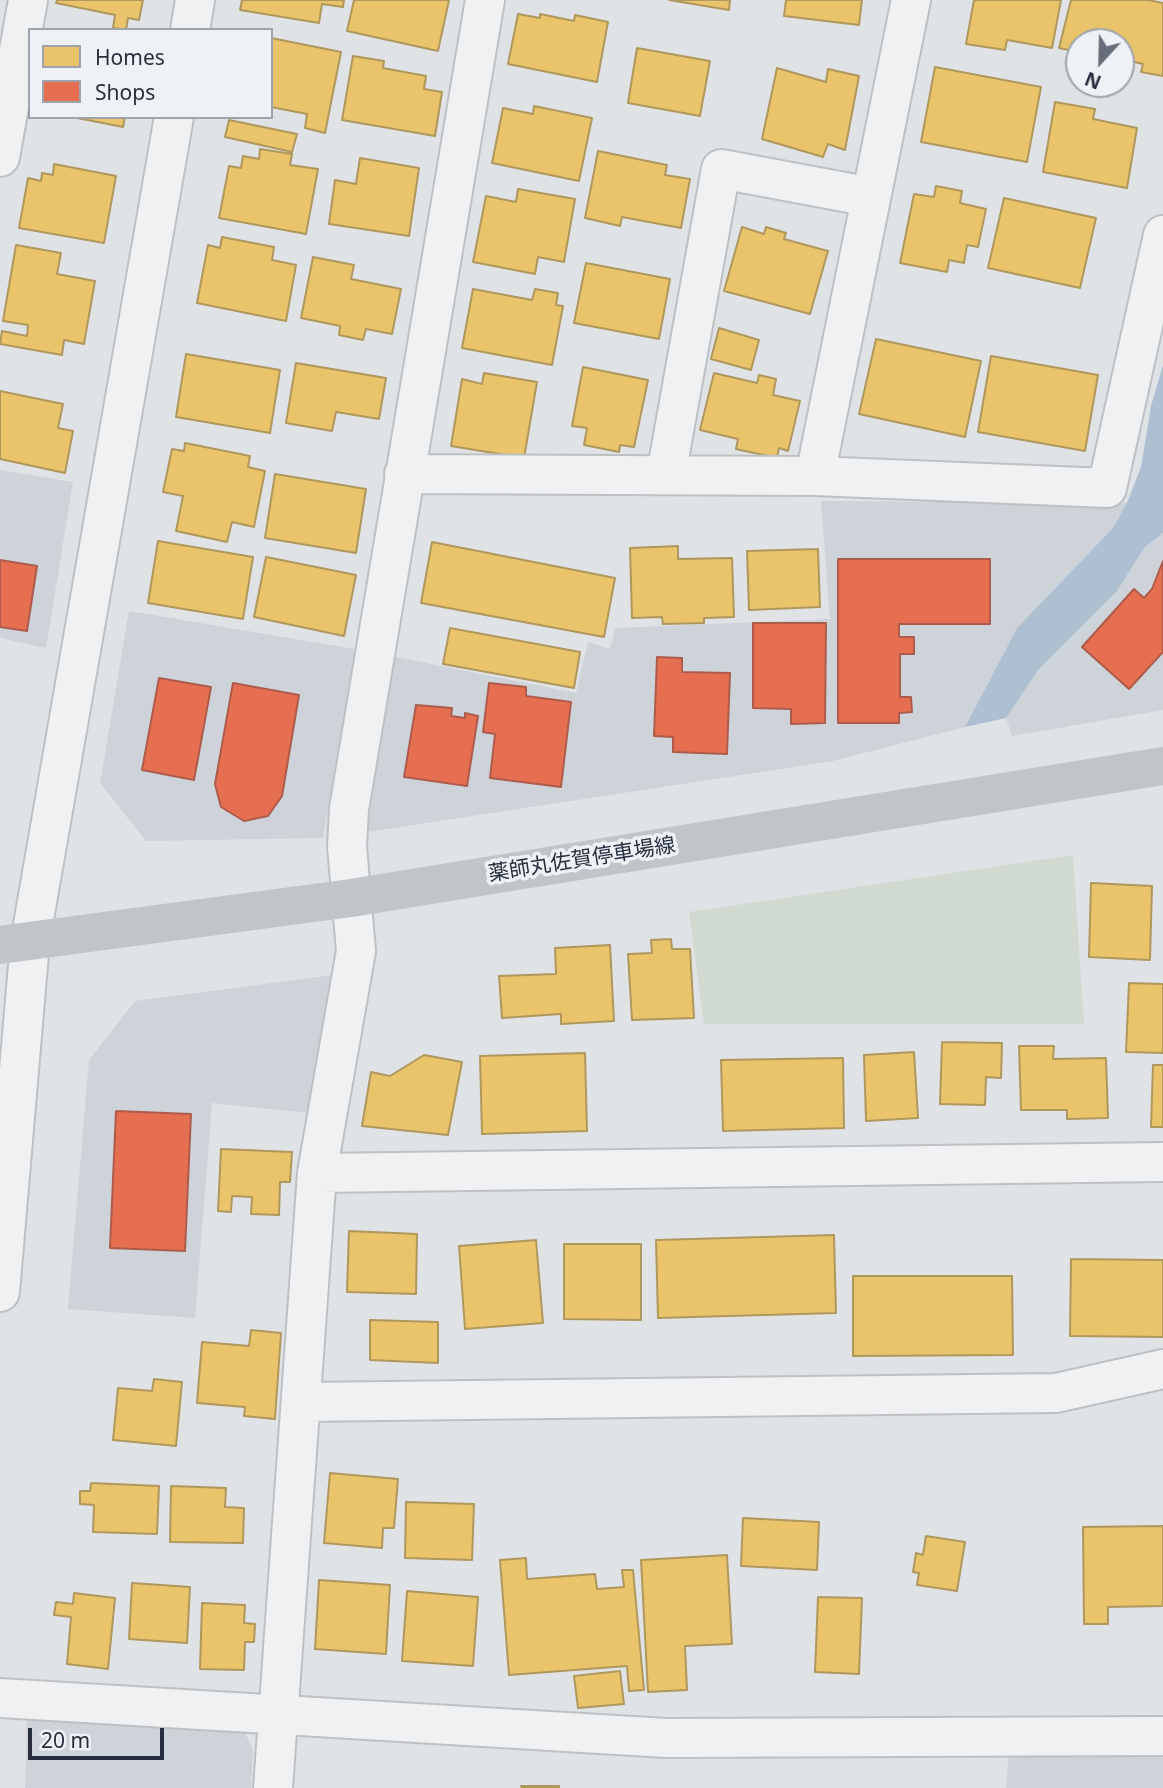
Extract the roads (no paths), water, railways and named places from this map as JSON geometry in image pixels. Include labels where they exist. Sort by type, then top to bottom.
[{"type":"main road","name":"薬師丸佐賀停車場線","points":[[15,944],[351,898],[1163,766]]},
{"type":"street","points":[[0,157],[28,0]]},
{"type":"street","points":[[190,28],[195,0]]},
{"type":"street","points":[[273,1788],[317,1173],[356,951],[347,846],[349,809],[485,0]]},
{"type":"street","points":[[815,476],[911,0]]},
{"type":"street","points":[[0,1292],[15,944],[174,119]]},
{"type":"street","points":[[666,475],[721,169],[871,197]]},
{"type":"street","points":[[404,474],[815,476],[1107,488],[1163,235]]},
{"type":"street","points":[[317,1173],[1163,1162]]},
{"type":"street","points":[[302,1402],[1056,1393],[1163,1369]]},
{"type":"street","points":[[0,1698],[666,1738],[1163,1736]]},
{"type":"water","points":[[1163,365],[1163,533],[1145,547],[1117,591],[1038,670],[1006,718],[965,727],[1017,628],[1113,528],[1127,503],[1141,467],[1151,406]]}]
